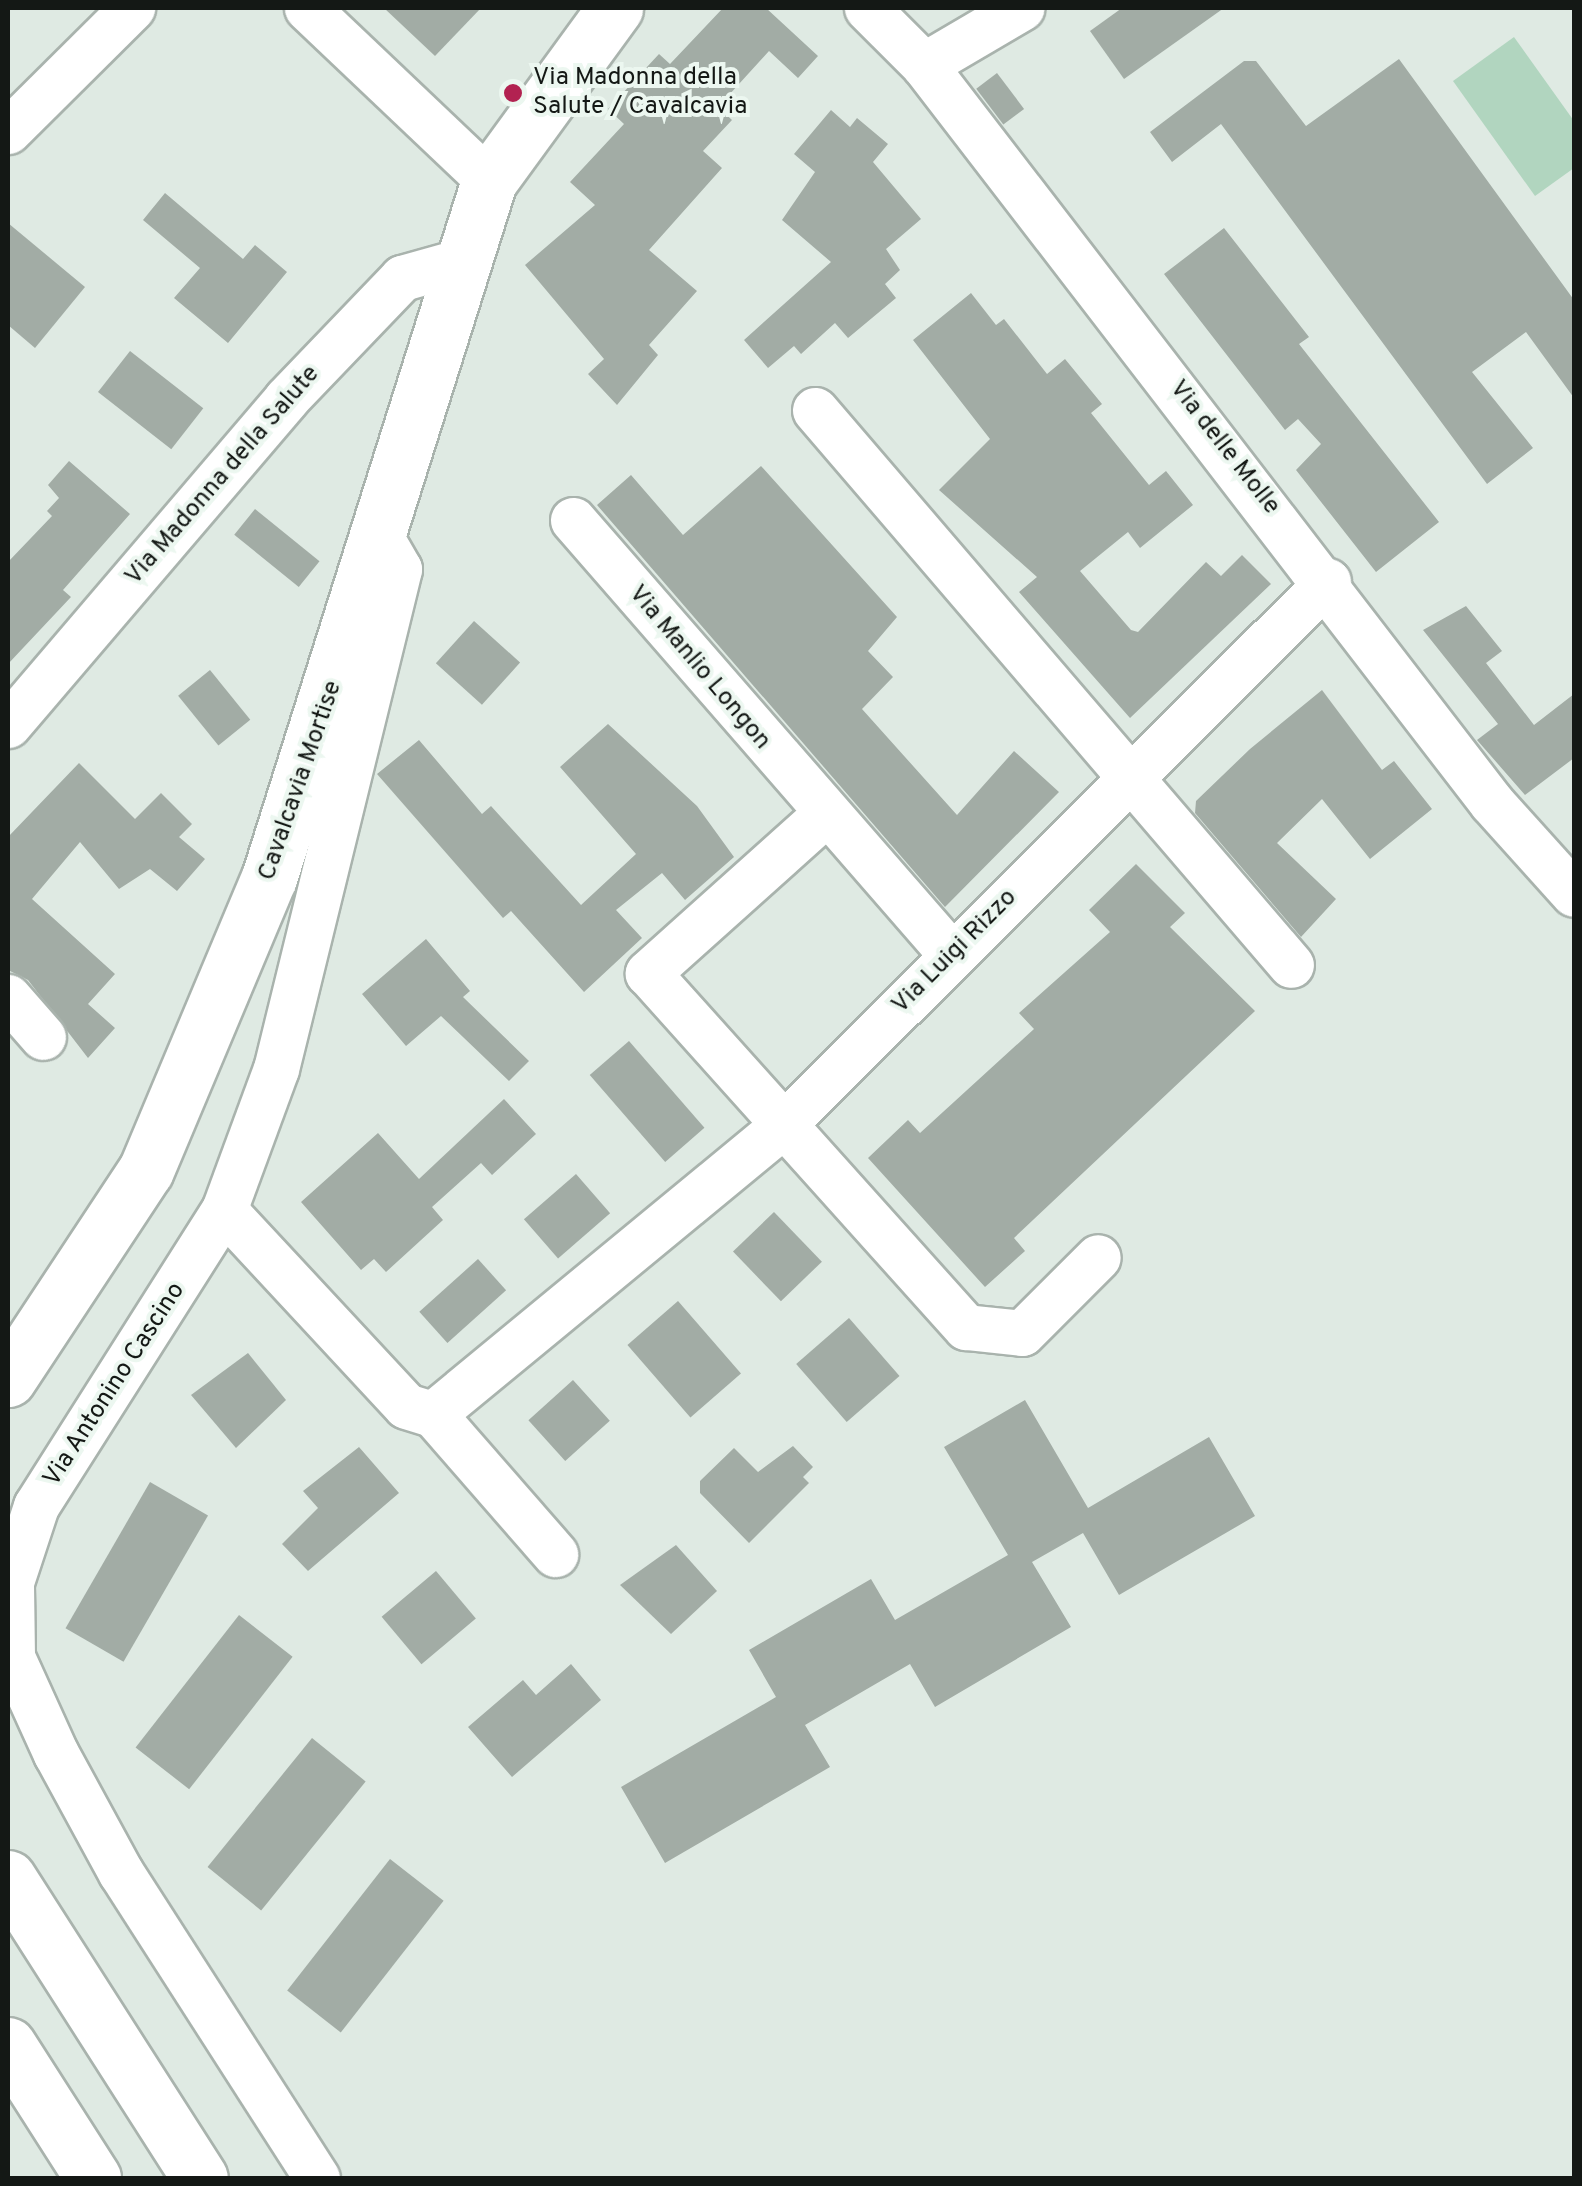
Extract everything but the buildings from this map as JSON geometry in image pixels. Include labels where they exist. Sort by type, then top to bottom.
[{"type":"main road","points":[[500,163],[615,8]]},
{"type":"main road","name":"Cavalcavia Mortise","points":[[8,1379],[146,1170],[269,878],[382,540],[462,261],[500,163]]},
{"type":"main road","points":[[8,1878],[200,2178]]},
{"type":"main road","points":[[8,2045],[93,2178]]},
{"type":"street","points":[[8,131],[132,8]]},
{"type":"street","points":[[307,8],[500,163]]},
{"type":"street","name":"Via delle Molle","points":[[867,8],[924,65],[1328,581],[1492,803],[1574,894]]},
{"type":"street","points":[[924,65],[1021,8]]},
{"type":"street","name":"Via Madonna della Salute","points":[[8,726],[286,399],[402,278],[462,261]]},
{"type":"street","points":[[814,410],[1291,965]]},
{"type":"street","name":"Via Manlio Longon","points":[[573,520],[824,816],[950,954]]},
{"type":"street","name":"Via Antonino Cascino","points":[[317,2178],[121,1873],[12,1657],[11,1582],[36,1506],[224,1210],[276,1069],[320,916],[399,569],[382,540]]},
{"type":"street","name":"Via Luigi Rizzo","points":[[432,1414],[783,1126],[950,954],[1328,581]]},
{"type":"street","points":[[824,816],[648,973],[966,1327],[1022,1333],[1098,1257]]},
{"type":"street","points":[[8,997],[43,1036]]},
{"type":"street","points":[[224,1210],[406,1406],[432,1414],[555,1554]]},
{"type":"green space","points":[[1514,37],[1574,121],[1574,168],[1535,196],[1453,81]]},
{"type":"place","name":"Via Madonna della Salute / Cavalcavia","points":[[513,93]]}]
